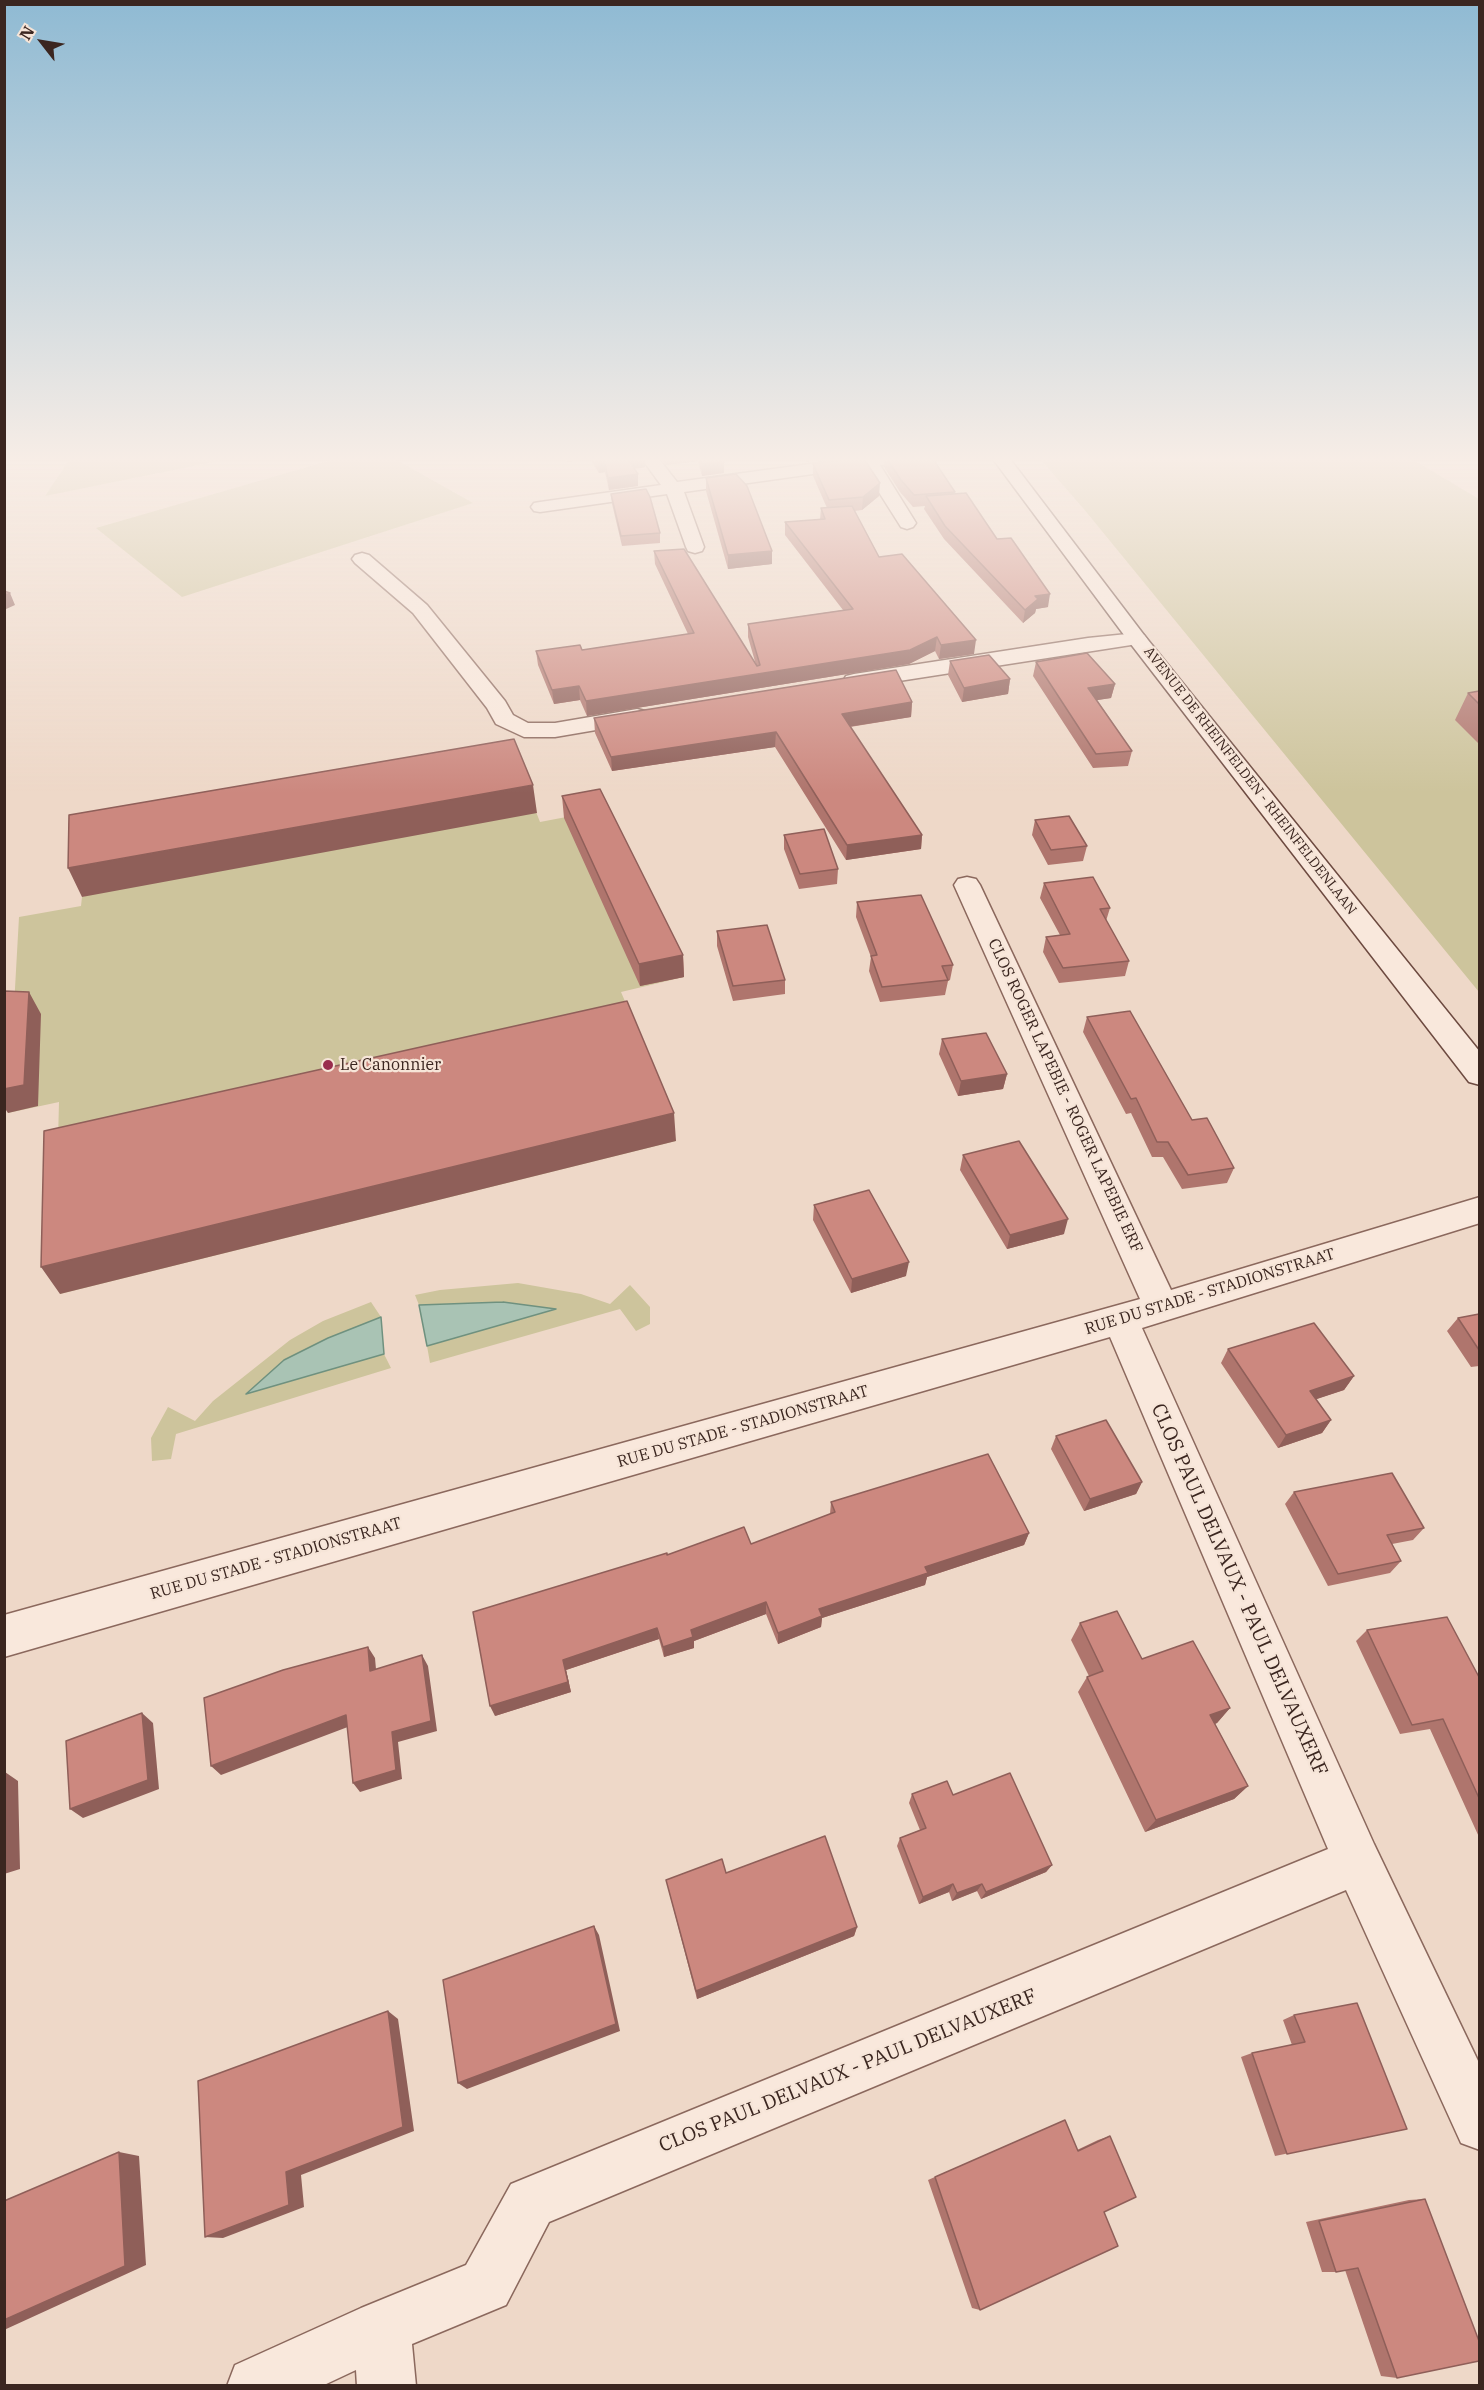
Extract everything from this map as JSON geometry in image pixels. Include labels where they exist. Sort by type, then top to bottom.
[{"type":"street","points":[[375,571],[420,609],[497,706],[504,719],[524,730],[555,730],[654,713]]},
{"type":"street","name":"AVENUE DE RHEINFELDEN - RHEINFELDENLAAN","points":[[1085,571],[1479,1074]]},
{"type":"street","points":[[830,685],[1088,644],[1137,639]]},
{"type":"street","name":"CLOS ROGER LAPEBIE - ROGER LAPEBIE ERF","points":[[967,885],[1162,1308]]},
{"type":"street","name":"RUE DU STADE - STADIONSTRAAT","points":[[4,1636],[1121,1320],[1479,1210]]},
{"type":"street","name":"CLOS PAUL DELVAUX - PAUL DELVAUXERF","points":[[1121,1320],[1357,1861],[1479,2124]]},
{"type":"street","name":"CLOS PAUL DELVAUX - PAUL DELVAUXERF","points":[[256,2385],[381,2328],[486,2285],[530,2202],[1357,1861]]},
{"type":"street","points":[[381,2328],[387,2385]]},
{"type":"shaded area","points":[[149,571],[264,571],[182,597]]},
{"type":"shaded area","points":[[1134,571],[1479,571],[1479,992]]},
{"type":"shaded area","name":"Le Canonnier","points":[[518,766],[540,822],[603,810],[684,977],[621,992],[630,1013],[630,1030],[676,1141],[60,1294],[59,1102],[8,1113],[19,917],[81,906],[82,897]]},
{"type":"shaded area","points":[[518,1283],[581,1294],[610,1304],[630,1285],[650,1307],[650,1324],[636,1331],[620,1309],[430,1363],[427,1346],[554,1309],[503,1302],[419,1305],[415,1295],[440,1290]]},
{"type":"shaded area","points":[[371,1302],[381,1317],[328,1338],[247,1393],[384,1354],[391,1368],[176,1434],[171,1459],[152,1461],[151,1438],[168,1407],[195,1421],[213,1401],[290,1340],[323,1321]]},
{"type":"shaded area","points":[[503,1302],[556,1309],[427,1346],[419,1305]]},
{"type":"shaded area","points":[[381,1317],[384,1354],[246,1394],[284,1360],[328,1338]]},
{"type":"building","points":[[664,571],[697,571],[757,666],[760,665],[748,624],[853,609],[823,571],[916,571],[976,640],[941,645],[937,637],[910,650],[586,701],[579,686],[552,690],[536,651],[580,645],[582,650],[694,633]]},
{"type":"building","points":[[987,571],[1034,571],[1050,594],[1035,596],[1038,599],[1025,610]]},
{"type":"building","points":[[1087,653],[1115,684],[1088,688],[1132,751],[1096,754],[1036,662]]},
{"type":"building","points":[[989,655],[1010,679],[964,688],[950,661]]},
{"type":"building","points":[[896,670],[912,702],[842,714],[922,835],[847,845],[776,732],[611,757],[594,718]]},
{"type":"building","points":[[1479,691],[1479,704],[1468,693]]},
{"type":"building","points":[[514,739],[533,785],[68,868],[69,815]]},
{"type":"building","points":[[600,789],[683,955],[639,964],[562,796]]},
{"type":"building","points":[[1069,816],[1087,846],[1051,850],[1035,820]]},
{"type":"building","points":[[824,829],[838,869],[800,874],[784,835]]},
{"type":"building","points":[[1093,877],[1110,908],[1100,909],[1129,961],[1063,968],[1046,937],[1070,934],[1044,883]]},
{"type":"building","points":[[921,895],[953,965],[942,966],[948,980],[882,987],[871,956],[877,955],[857,902]]},
{"type":"building","points":[[767,925],[785,980],[733,986],[717,931]]},
{"type":"building","points":[[4,991],[29,992],[24,1085],[4,1089]]},
{"type":"building","points":[[627,1001],[674,1113],[41,1267],[44,1131]]},
{"type":"building","points":[[1130,1011],[1192,1120],[1207,1118],[1234,1168],[1188,1175],[1168,1142],[1157,1142],[1136,1098],[1131,1099],[1087,1017]]},
{"type":"building","points":[[986,1033],[1007,1074],[961,1081],[942,1039]]},
{"type":"building","points":[[1019,1141],[1068,1219],[1010,1235],[963,1155]]},
{"type":"building","points":[[869,1190],[909,1262],[852,1279],[814,1205]]},
{"type":"building","points":[[1479,1314],[1479,1350],[1458,1318]]},
{"type":"building","points":[[1314,1323],[1354,1376],[1310,1391],[1331,1420],[1286,1435],[1228,1349]]},
{"type":"building","points":[[1106,1420],[1142,1482],[1090,1499],[1056,1436]]},
{"type":"building","points":[[988,1454],[1029,1533],[925,1567],[928,1573],[819,1609],[822,1616],[778,1633],[766,1602],[691,1630],[693,1637],[663,1647],[657,1628],[563,1660],[568,1682],[490,1706],[473,1612],[667,1553],[667,1555],[744,1527],[751,1544],[835,1512],[831,1502]]},
{"type":"building","points":[[1392,1473],[1424,1528],[1387,1535],[1401,1561],[1338,1574],[1294,1492]]},
{"type":"building","points":[[1117,1611],[1142,1659],[1193,1641],[1230,1708],[1210,1715],[1248,1786],[1156,1820],[1087,1677],[1103,1671],[1080,1623]]},
{"type":"building","points":[[1447,1617],[1479,1677],[1479,1798],[1443,1719],[1412,1725],[1367,1630]]},
{"type":"building","points":[[368,1647],[370,1671],[422,1655],[431,1721],[392,1732],[396,1770],[353,1783],[346,1715],[211,1766],[204,1698],[283,1670]]},
{"type":"building","points":[[142,1713],[148,1780],[70,1809],[66,1741]]},
{"type":"building","points":[[4,1772],[5,1861],[4,1861]]},
{"type":"building","points":[[1010,1773],[1052,1865],[986,1892],[982,1884],[957,1893],[953,1884],[923,1897],[900,1838],[926,1828],[912,1794],[947,1781],[953,1795]]},
{"type":"building","points":[[825,1836],[857,1927],[696,1991],[666,1880],[722,1859],[726,1873]]},
{"type":"building","points":[[594,1926],[616,2024],[458,2083],[443,1980]]},
{"type":"building","points":[[1357,2003],[1407,2129],[1287,2154],[1252,2053],[1305,2042],[1294,2015]]},
{"type":"building","points":[[388,2011],[403,2127],[286,2172],[289,2205],[205,2237],[198,2081]]},
{"type":"building","points":[[1065,2120],[1078,2151],[1110,2136],[1136,2197],[1104,2212],[1118,2246],[980,2310],[935,2177]]},
{"type":"building","points":[[119,2152],[125,2266],[4,2320],[4,2201]]},
{"type":"building","points":[[1425,2199],[1479,2341],[1479,2361],[1397,2378],[1358,2268],[1336,2272],[1319,2221]]},
{"type":"place","name":"Le Canonnier","points":[[328,1065]]}]
